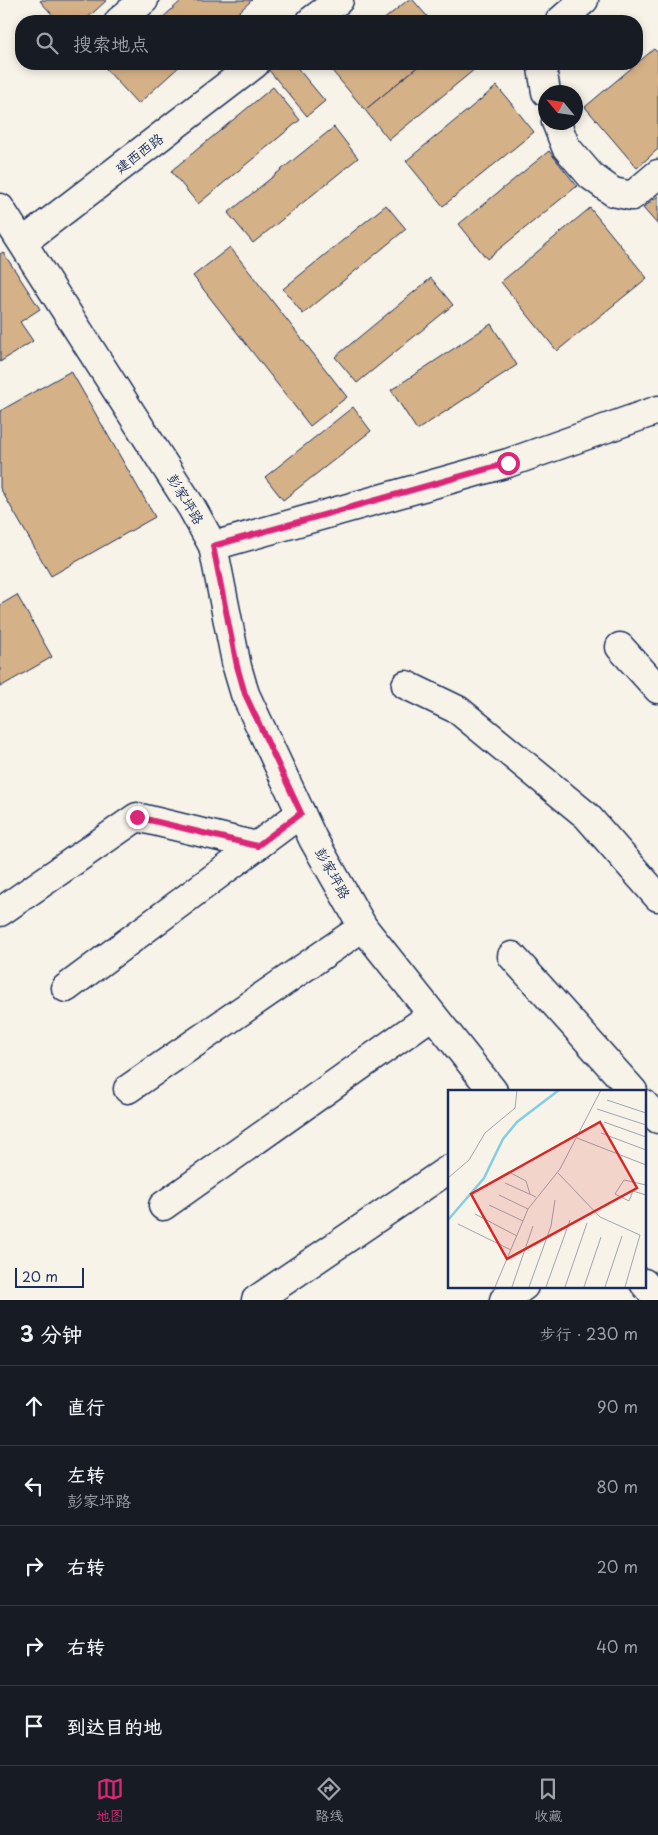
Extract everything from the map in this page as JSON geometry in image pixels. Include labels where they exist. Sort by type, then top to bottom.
[{"type":"street","points":[[126,15],[144,0]]},
{"type":"street","points":[[319,15],[339,0]]},
{"type":"street","points":[[567,15],[584,0]]},
{"type":"street","name":"建西西路","points":[[23,242],[248,70]]},
{"type":"street","points":[[542,70],[545,85]]},
{"type":"street","points":[[559,130],[566,147],[591,176],[613,192],[632,196],[658,174]]},
{"type":"street","name":"彭家坪路","points":[[0,208],[192,508],[213,546],[237,666],[245,694],[313,839],[363,927],[492,1090]]},
{"type":"street","points":[[213,546],[508,463],[658,410]]},
{"type":"street","points":[[620,647],[658,689]]},
{"type":"street","points":[[406,685],[458,710],[587,816],[658,897]]},
{"type":"street","points":[[66,988],[301,813]]},
{"type":"street","points":[[0,912],[137,817],[257,846]]},
{"type":"street","points":[[128,1089],[363,927]]},
{"type":"street","points":[[512,956],[632,1090]]},
{"type":"street","points":[[163,1206],[432,1015]]},
{"type":"street","points":[[646,1106],[658,1120]]},
{"type":"street","points":[[256,1300],[448,1170]]},
{"type":"street","points":[[646,1285],[658,1300]]},
{"type":"street","points":[[504,1300],[521,1288]]},
{"type":"building","points":[[107,0],[91,15],[53,15],[40,1]]},
{"type":"building","points":[[182,0],[252,0],[236,15],[166,15]]},
{"type":"building","points":[[408,0],[413,0],[426,15],[389,15]]},
{"type":"building","points":[[654,49],[658,53],[658,149],[637,168],[585,107],[629,70],[643,70],[643,58]]},
{"type":"building","points":[[107,70],[175,70],[138,104]]},
{"type":"building","points":[[269,70],[299,70],[325,101],[307,116]]},
{"type":"building","points":[[331,70],[414,70],[365,110]]},
{"type":"building","points":[[414,70],[474,70],[389,140],[365,110]]},
{"type":"building","points":[[497,86],[534,132],[443,206],[406,161]]},
{"type":"building","points":[[273,87],[300,120],[198,204],[171,171]]},
{"type":"building","points":[[334,127],[358,158],[253,243],[228,213]]},
{"type":"building","points":[[549,151],[577,186],[487,259],[459,224]]},
{"type":"building","points":[[658,196],[658,225],[643,208]]},
{"type":"building","points":[[386,205],[406,229],[303,314],[283,289]]},
{"type":"building","points":[[590,208],[647,278],[557,351],[501,282]]},
{"type":"building","points":[[230,247],[347,397],[310,426],[193,276]]},
{"type":"building","points":[[3,252],[40,309],[20,322],[33,341],[0,362],[0,254]]},
{"type":"building","points":[[431,278],[453,305],[357,383],[335,357]]},
{"type":"building","points":[[491,324],[517,365],[417,430],[391,390]]},
{"type":"building","points":[[71,371],[155,517],[51,576],[0,488],[0,411]]},
{"type":"building","points":[[353,407],[371,431],[283,500],[265,477]]},
{"type":"building","points":[[17,595],[52,657],[0,687],[0,605]]},
{"type":"route","points":[[137,817],[257,846],[301,813],[245,694],[237,666],[213,546],[508,463]]}]
